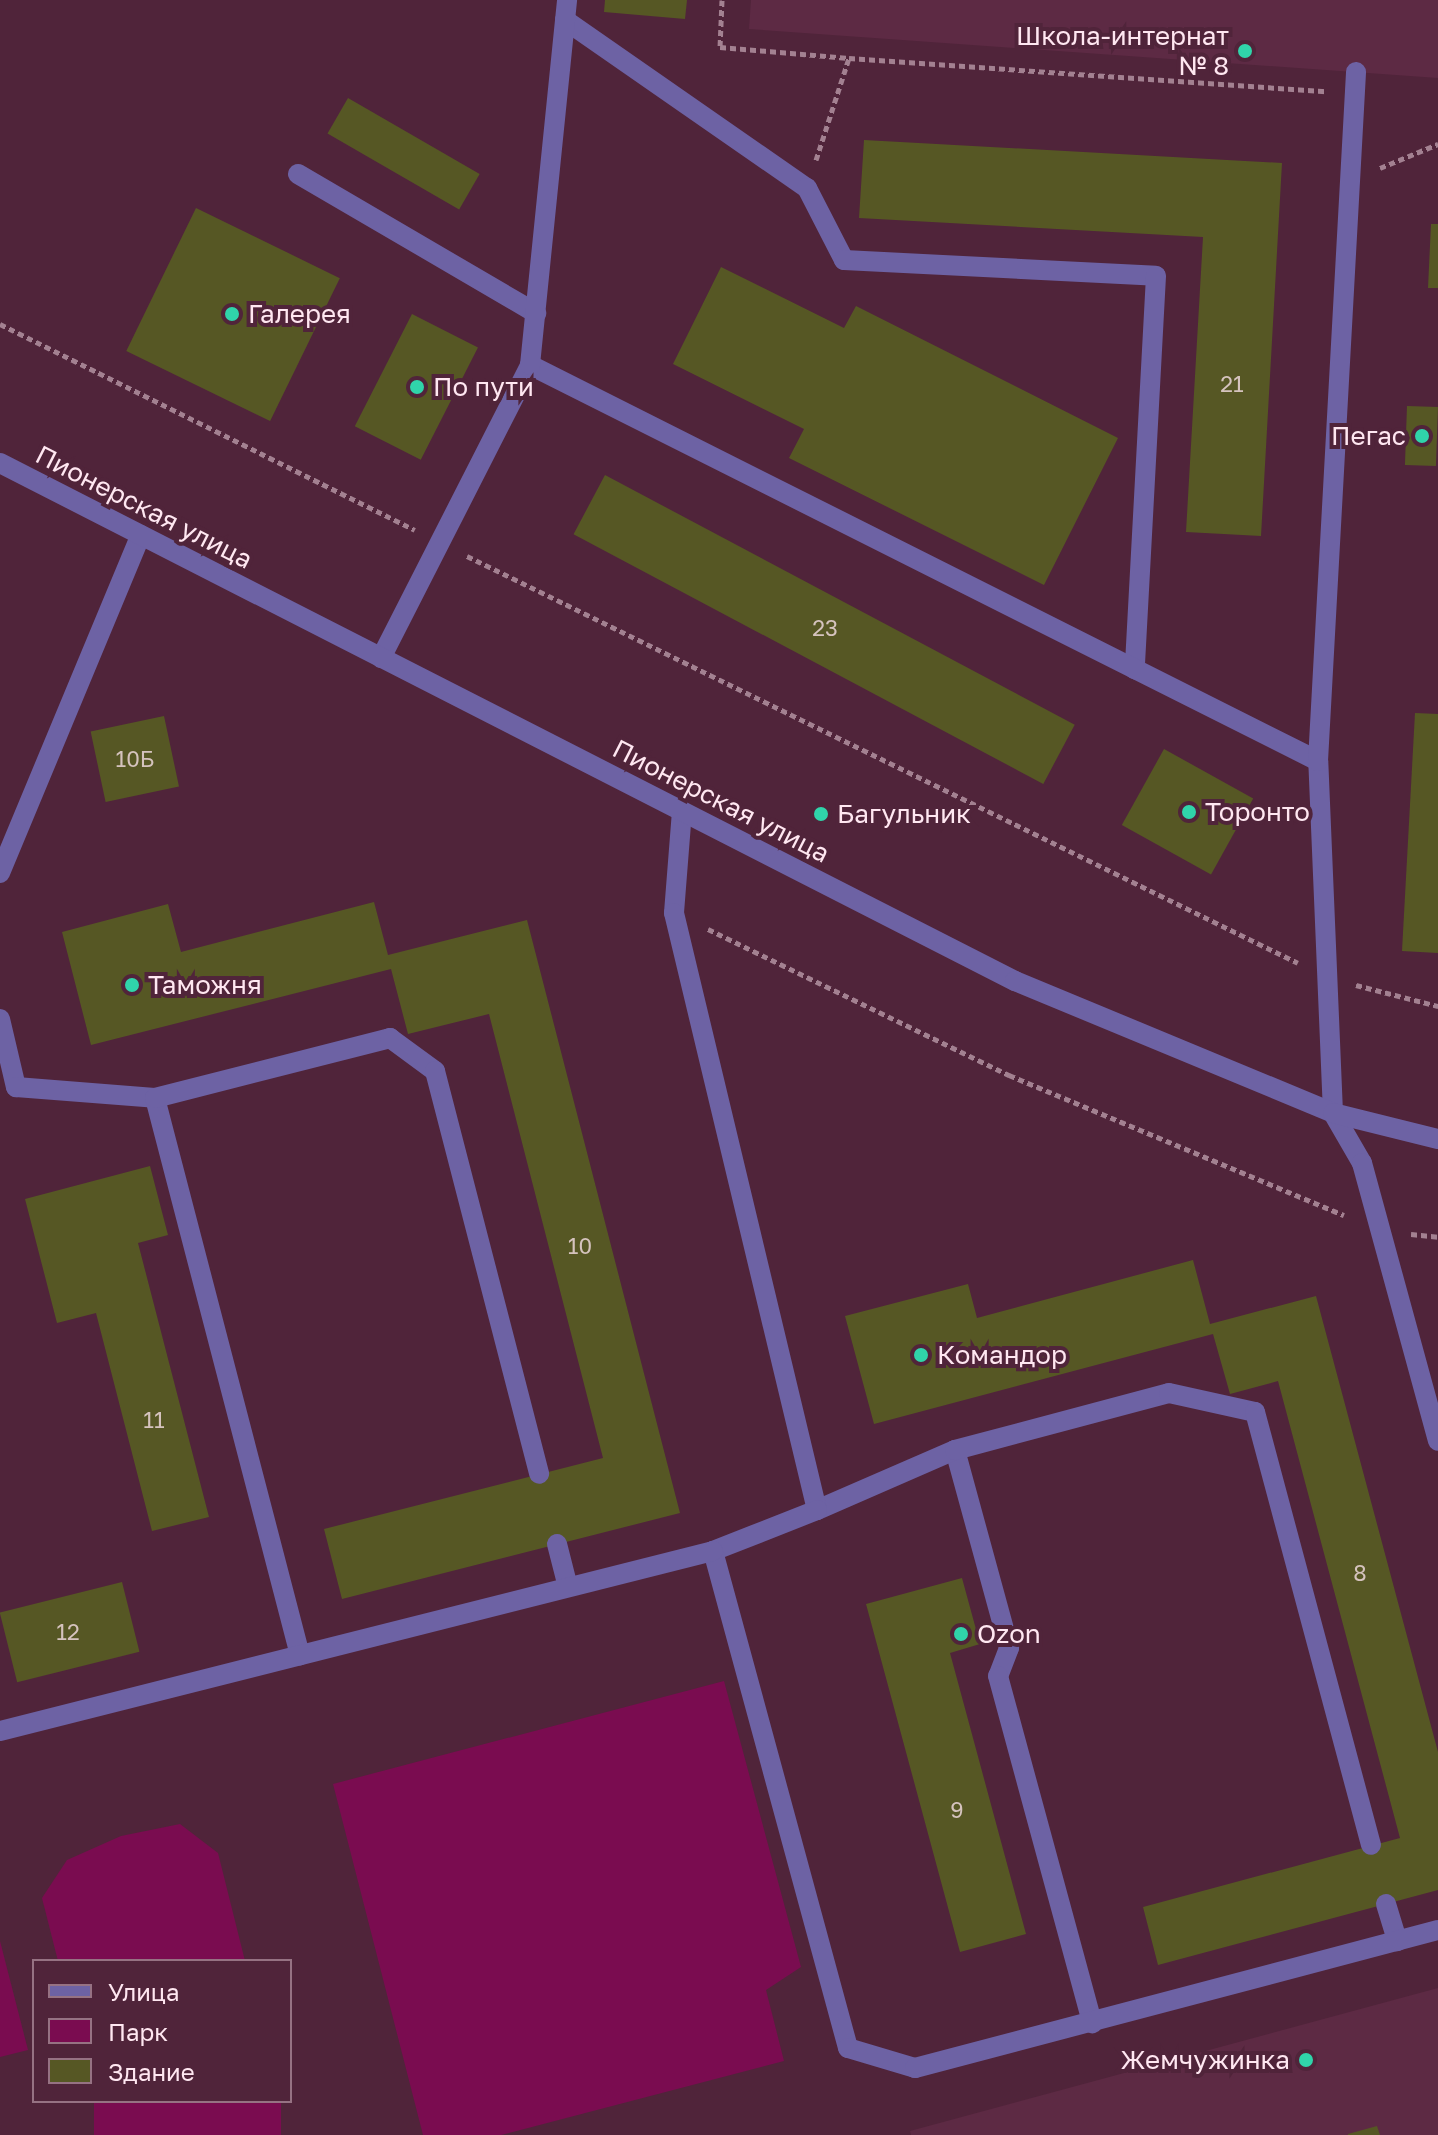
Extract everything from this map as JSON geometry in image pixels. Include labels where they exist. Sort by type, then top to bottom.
[{"type":"street","points":[[566,10],[807,188],[844,260],[1156,276],[1135,669]]},
{"type":"street","points":[[381,658],[530,365],[566,10]]},
{"type":"street","points":[[1356,82],[1318,761],[1333,1113],[1362,1163],[1438,1441]]},
{"type":"street","points":[[298,174],[536,313]]},
{"type":"street","points":[[530,365],[1318,761]]},
{"type":"street","name":"Пионерская улица","points":[[0,463],[1015,981],[1333,1113],[1438,1139]]},
{"type":"street","points":[[0,873],[141,535]]},
{"type":"street","points":[[682,811],[674,913],[817,1510]]},
{"type":"street","points":[[0,1019],[16,1087],[155,1098],[390,1038],[435,1071],[539,1474]]},
{"type":"street","points":[[155,1098],[300,1655]]},
{"type":"street","points":[[0,1731],[713,1551],[955,1450],[1169,1393],[1255,1412],[1371,1845]]},
{"type":"street","points":[[955,1450],[1009,1648],[998,1676],[1092,2023]]},
{"type":"street","points":[[557,1544],[568,1587]]},
{"type":"street","points":[[713,1551],[848,2048],[915,2068],[1438,1930]]},
{"type":"street","points":[[1386,1904],[1397,1941]]},
{"type":"path","points":[[722,0],[720,47],[849,58],[1356,82]]},
{"type":"path","points":[[807,188],[849,58]]},
{"type":"path","points":[[1350,181],[1438,144]]},
{"type":"path","points":[[0,324],[1327,977],[1438,1006]]},
{"type":"path","points":[[674,913],[1009,1075],[1381,1230]]},
{"type":"shaded area","name":"Школа-интернат № 8","points":[[751,0],[1438,0],[1438,78],[749,29]]},
{"type":"shaded area","name":"Жемчужинка","points":[[1438,1988],[1438,2135],[911,2135],[910,2131]]},
{"type":"green space","points":[[724,1681],[801,1967],[766,1990],[784,2061],[501,2135],[423,2135],[333,1784]]},
{"type":"green space","points":[[180,1824],[218,1853],[244,1959],[57,1959],[42,1898],[67,1860],[121,1836]]},
{"type":"green space","points":[[0,1941],[28,2050],[0,2057]]},
{"type":"green space","points":[[94,2103],[281,2103],[281,2135],[94,2135]]},
{"type":"building","points":[[605,0],[687,0],[685,19],[604,12]]},
{"type":"building","points":[[348,98],[480,174],[459,210],[328,134]]},
{"type":"building","points":[[864,140],[1282,163],[1261,536],[1186,532],[1203,237],[859,218]]},
{"type":"building","name":"Галерея","points":[[196,208],[340,278],[270,421],[126,351]]},
{"type":"building","points":[[1431,224],[1438,224],[1438,288],[1428,288]]},
{"type":"building","points":[[721,267],[844,328],[856,306],[1118,438],[1044,585],[789,458],[804,429],[673,364]]},
{"type":"building","name":"По пути","points":[[412,314],[478,348],[421,460],[355,426]]},
{"type":"building","name":"Пегас","points":[[1407,406],[1438,407],[1436,466],[1405,465]]},
{"type":"building","points":[[605,475],[1075,725],[1043,784],[574,534]]},
{"type":"building","points":[[1415,713],[1438,714],[1438,953],[1402,951]]},
{"type":"building","points":[[164,716],[179,786],[106,802],[91,732]]},
{"type":"building","name":"Торонто","points":[[1164,749],[1253,798],[1211,875],[1122,825]]},
{"type":"building","points":[[374,902],[388,955],[527,920],[680,1513],[342,1599],[324,1529],[603,1458],[489,1014],[408,1034],[391,969],[91,1045],[62,932],[168,904],[181,952]]},
{"type":"building","points":[[150,1166],[168,1235],[138,1243],[209,1517],[152,1531],[96,1313],[57,1323],[25,1199]]},
{"type":"building","points":[[1193,1260],[1210,1324],[1316,1296],[1438,1752],[1438,1890],[1158,1965],[1143,1907],[1400,1838],[1278,1381],[1230,1394],[1213,1334],[874,1424],[845,1316],[968,1284],[977,1318]]},
{"type":"building","points":[[962,1578],[980,1644],[950,1653],[1026,1934],[960,1952],[866,1604]]},
{"type":"building","points":[[122,1582],[139,1652],[17,1682],[0,1612]]},
{"type":"building","points":[[1377,2126],[1380,2135],[1348,2135],[1348,2134]]},
{"type":"place","name":"Школа-интернат № 8","points":[[1245,51]]},
{"type":"place","name":"Галерея","points":[[232,314]]},
{"type":"place","name":"По пути","points":[[417,387]]},
{"type":"place","name":"Пегас","points":[[1422,436]]},
{"type":"place","name":"Торонто","points":[[1189,812]]},
{"type":"place","name":"Багульник","points":[[821,814]]},
{"type":"place","name":"Таможня","points":[[132,985]]},
{"type":"place","name":"Командор","points":[[921,1355]]},
{"type":"place","name":"Ozon","points":[[961,1634]]},
{"type":"place","name":"Жемчужинка","points":[[1306,2060]]}]
